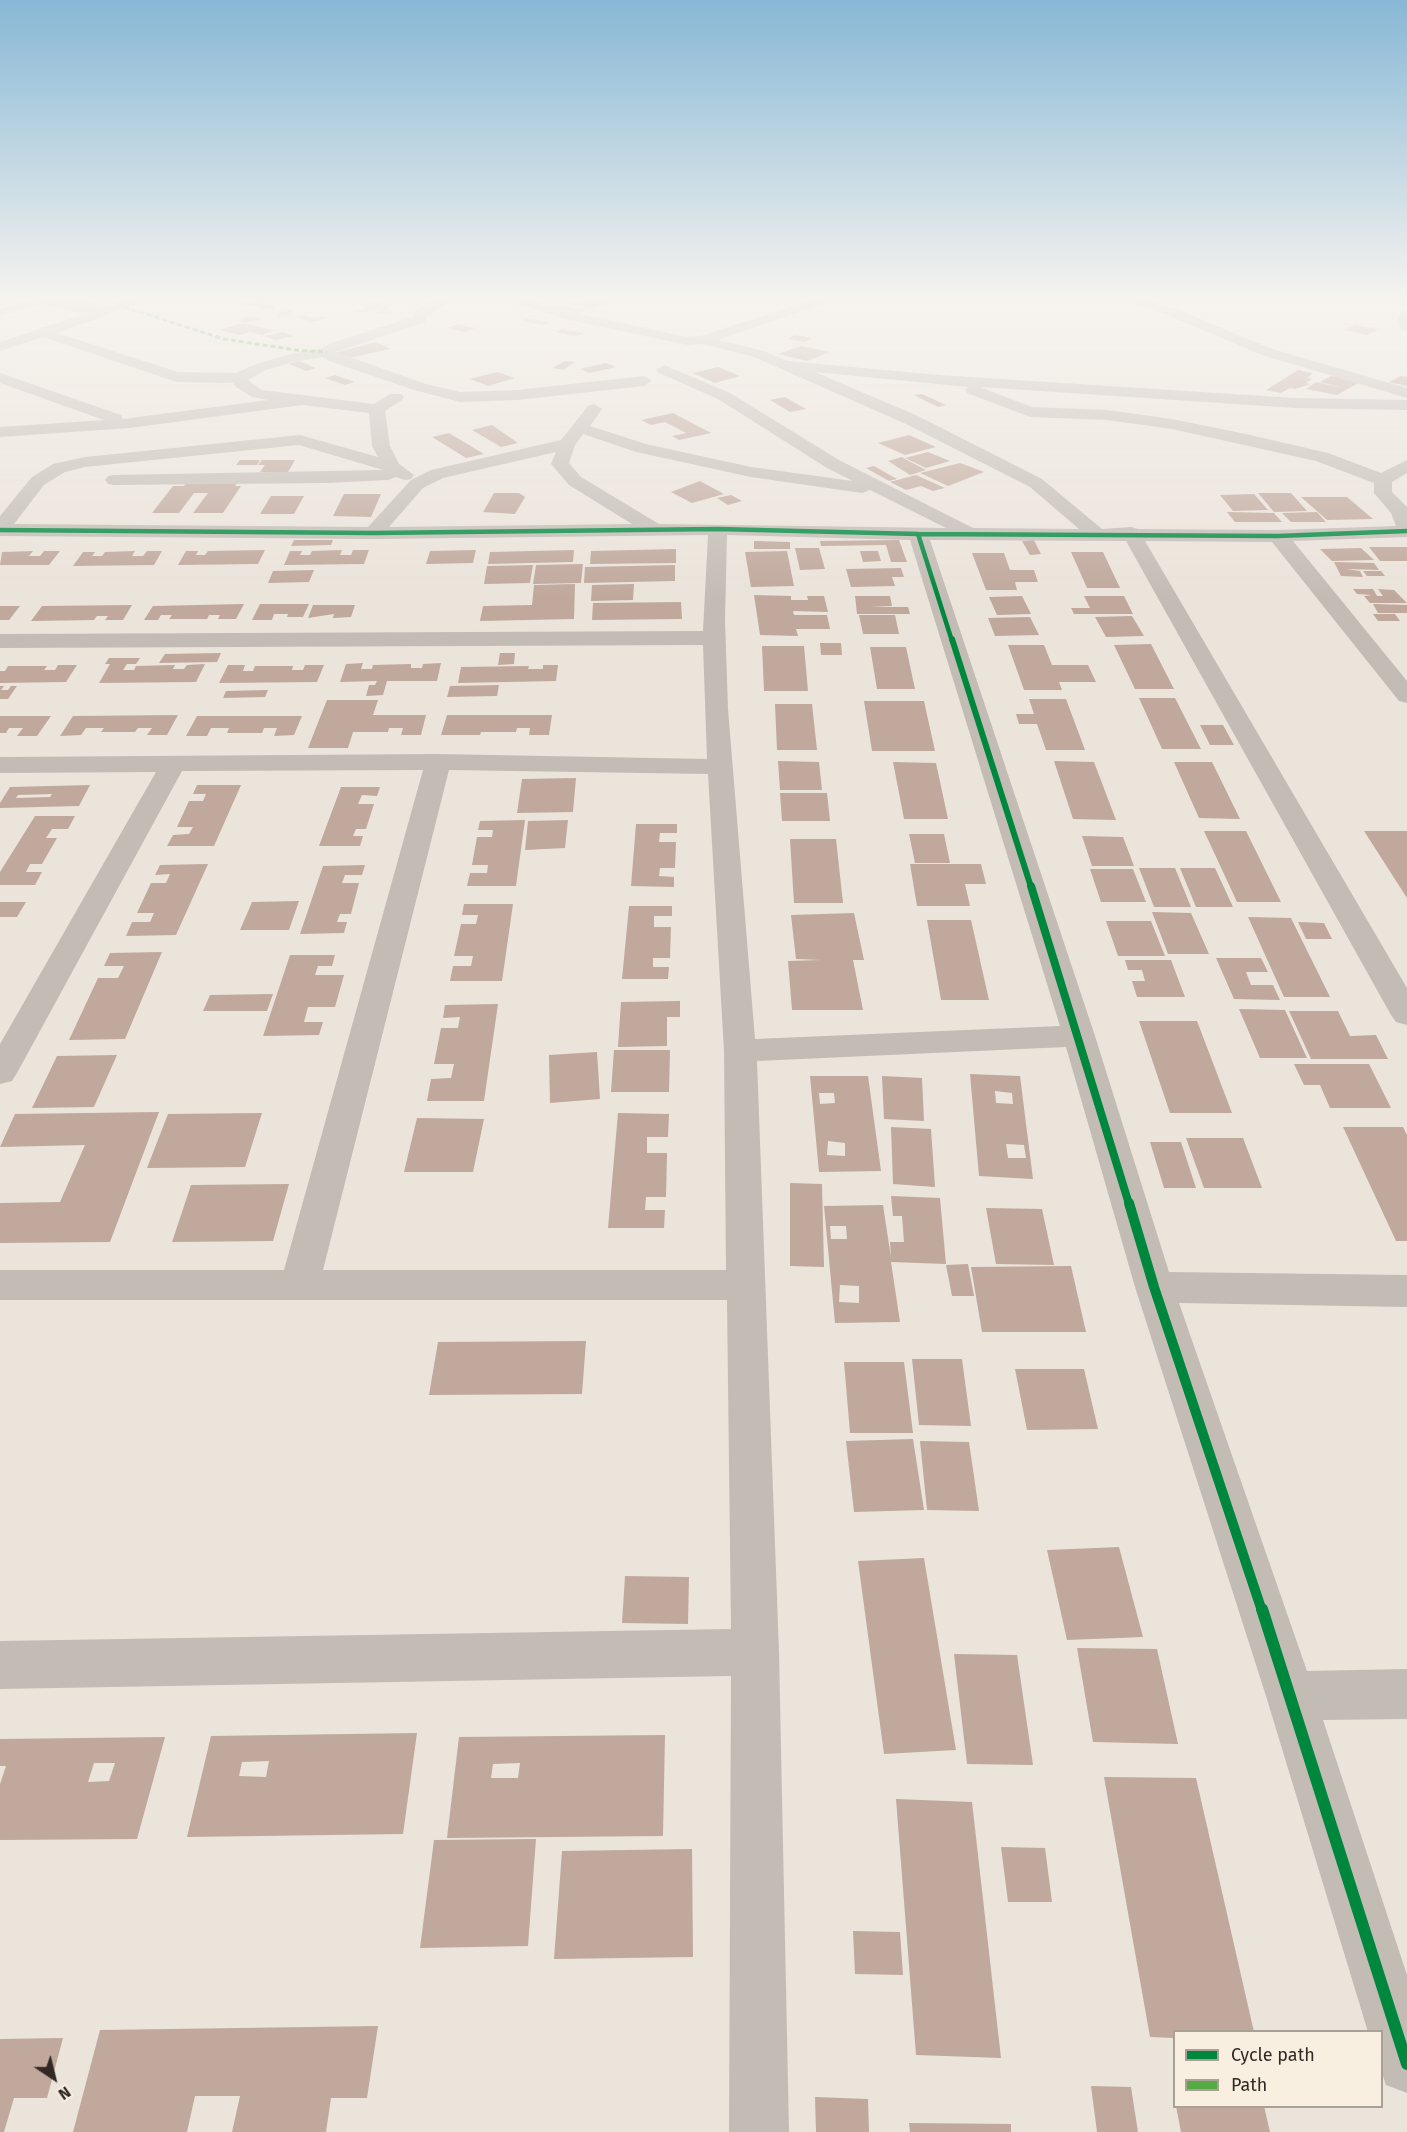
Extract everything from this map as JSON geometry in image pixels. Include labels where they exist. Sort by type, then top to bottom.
[{"type":"street","points":[[56,397],[130,423],[164,453]]},
{"type":"street","points":[[279,397],[377,409],[394,397]]},
{"type":"street","points":[[610,397],[598,403],[567,444],[560,464],[575,481],[655,530]]},
{"type":"street","points":[[726,397],[833,464],[971,533]]},
{"type":"street","points":[[860,397],[912,420],[1036,483],[1096,534]]},
{"type":"street","points":[[988,397],[1029,412],[1107,415],[1172,424],[1322,457],[1383,480]]},
{"type":"street","points":[[1210,397],[1295,403],[1407,405]]},
{"type":"street","points":[[0,432],[130,423],[300,401]]},
{"type":"street","points":[[377,409],[381,446],[404,475]]},
{"type":"street","points":[[580,428],[642,448],[751,472],[885,492]]},
{"type":"street","points":[[0,529],[38,481],[59,468],[85,462],[300,440],[404,475]]},
{"type":"street","points":[[114,480],[327,478],[437,474],[567,444]]},
{"type":"street","points":[[1383,480],[1407,465]]},
{"type":"street","points":[[373,532],[404,475]]},
{"type":"street","points":[[0,529],[373,532],[718,529],[918,534],[1131,533],[1278,536],[1407,531],[1400,511],[1383,493],[1383,480]]},
{"type":"street","points":[[718,529],[716,709],[741,1051],[755,1652],[759,2132]]},
{"type":"street","points":[[1131,533],[1407,1015]]},
{"type":"street","points":[[918,534],[1079,1036],[1154,1287],[1291,1696],[1407,2064]]},
{"type":"street","points":[[1278,536],[1407,696]]},
{"type":"street","points":[[0,642],[715,638]]},
{"type":"street","points":[[0,765],[174,762],[438,762],[720,767]]},
{"type":"street","points":[[0,1073],[174,762]]},
{"type":"street","points":[[300,1283],[438,762]]},
{"type":"street","points":[[741,1051],[1079,1036]]},
{"type":"street","points":[[0,1285],[300,1283],[746,1285]]},
{"type":"street","points":[[1154,1287],[1407,1291]]},
{"type":"street","points":[[0,1665],[755,1652]]},
{"type":"street","points":[[1291,1696],[1407,1694]]},
{"type":"building","points":[[786,397],[806,409],[790,412],[770,400]]},
{"type":"building","points":[[919,397],[930,397],[946,405],[938,407]]},
{"type":"building","points":[[673,413],[711,433],[679,440],[672,436],[686,433],[665,422],[651,425],[641,420]]},
{"type":"building","points":[[492,425],[518,443],[501,447],[472,430]]},
{"type":"building","points":[[449,433],[484,454],[466,458],[432,437]]},
{"type":"building","points":[[909,435],[936,447],[905,455],[878,443]]},
{"type":"building","points":[[928,452],[950,461],[926,468],[905,458]]},
{"type":"building","points":[[902,457],[926,470],[910,475],[888,461]]},
{"type":"building","points":[[240,460],[260,460],[257,465],[236,465]]},
{"type":"building","points":[[262,460],[295,460],[288,472],[260,472],[265,465],[258,465]]},
{"type":"building","points":[[960,463],[984,472],[948,486],[920,473]]},
{"type":"building","points":[[874,466],[897,479],[889,481],[866,468]]},
{"type":"building","points":[[916,475],[945,488],[933,491],[921,486],[906,490],[890,482]]},
{"type":"building","points":[[700,481],[724,494],[692,503],[671,492]]},
{"type":"building","points":[[187,482],[238,482],[235,486],[241,486],[223,513],[193,513],[208,493],[194,493],[179,513],[152,513],[173,486],[184,486]]},
{"type":"building","points":[[494,493],[519,493],[525,497],[515,514],[483,512]]},
{"type":"building","points":[[1258,493],[1291,493],[1307,511],[1274,512]]},
{"type":"building","points":[[344,494],[381,494],[371,517],[333,516]]},
{"type":"building","points":[[1254,494],[1268,510],[1233,511],[1220,495]]},
{"type":"building","points":[[731,495],[742,501],[728,505],[717,498]]},
{"type":"building","points":[[271,496],[304,496],[294,514],[260,514]]},
{"type":"building","points":[[1301,497],[1347,497],[1373,519],[1327,520]]},
{"type":"building","points":[[1227,512],[1274,513],[1282,522],[1235,522]]},
{"type":"building","points":[[1317,512],[1326,522],[1291,522],[1282,513]]},
{"type":"building","points":[[294,540],[333,540],[331,545],[291,546]]},
{"type":"building","points":[[899,540],[907,562],[891,562],[886,545],[821,546],[820,541]]},
{"type":"building","points":[[1034,540],[1041,554],[1030,555],[1022,541]]},
{"type":"building","points":[[754,541],[790,542],[790,549],[754,549]]},
{"type":"building","points":[[1369,547],[1407,547],[1407,561],[1380,561]]},
{"type":"building","points":[[795,548],[819,548],[825,569],[800,570]]},
{"type":"building","points":[[1361,548],[1374,560],[1332,561],[1320,549]]},
{"type":"building","points":[[676,549],[676,563],[590,564],[591,551]]},
{"type":"building","points":[[265,550],[258,564],[178,565],[186,551],[198,551],[196,555],[205,555],[208,551]]},
{"type":"building","points":[[342,550],[340,555],[351,555],[353,550],[369,550],[364,564],[284,565],[290,551],[302,551],[300,555],[310,555],[312,551]]},
{"type":"building","points":[[476,550],[473,563],[426,564],[430,551]]},
{"type":"building","points":[[574,550],[573,562],[488,564],[490,552]]},
{"type":"building","points":[[33,551],[29,556],[40,556],[44,551],[60,551],[49,565],[0,565],[2,552]]},
{"type":"building","points":[[135,551],[132,556],[143,556],[147,551],[162,551],[154,565],[73,566],[83,552],[95,552],[92,556],[102,556],[105,552]]},
{"type":"building","points":[[787,551],[794,586],[751,587],[745,552]]},
{"type":"building","points":[[860,551],[878,551],[881,561],[863,562]]},
{"type":"building","points":[[1071,552],[1103,552],[1120,588],[1087,588]]},
{"type":"building","points":[[972,553],[1004,553],[1010,570],[1034,570],[1038,582],[1015,582],[1017,590],[986,590]]},
{"type":"building","points":[[1334,562],[1374,563],[1379,570],[1346,569],[1360,571],[1363,577],[1341,576]]},
{"type":"building","points":[[583,564],[581,583],[533,584],[536,565]]},
{"type":"building","points":[[533,565],[530,583],[484,584],[487,566]]},
{"type":"building","points":[[675,565],[675,581],[584,583],[585,567]]},
{"type":"building","points":[[901,568],[904,577],[892,577],[895,586],[851,587],[846,569]]},
{"type":"building","points":[[314,570],[309,582],[268,583],[273,571]]},
{"type":"building","points":[[1363,571],[1381,571],[1385,576],[1367,576]]},
{"type":"building","points":[[575,584],[574,619],[480,621],[483,606],[532,605],[534,585]]},
{"type":"building","points":[[634,584],[633,600],[591,601],[592,585]]},
{"type":"building","points":[[1353,589],[1373,589],[1377,596],[1383,596],[1378,589],[1394,590],[1407,603],[1370,603],[1364,596],[1372,595],[1357,594]]},
{"type":"building","points":[[754,595],[791,596],[791,600],[808,600],[807,596],[824,596],[828,612],[793,611],[794,615],[827,615],[830,629],[796,629],[798,636],[760,635]]},
{"type":"building","points":[[855,596],[890,596],[892,606],[870,607],[908,607],[910,614],[857,614]]},
{"type":"building","points":[[1022,596],[1031,614],[997,615],[989,597]]},
{"type":"building","points":[[1084,596],[1124,596],[1133,614],[1074,614],[1071,608],[1090,608]]},
{"type":"building","points":[[681,602],[682,619],[592,620],[593,603]]},
{"type":"building","points":[[244,604],[236,619],[218,619],[220,615],[209,615],[207,619],[169,619],[172,615],[161,615],[158,620],[144,620],[153,606]]},
{"type":"building","points":[[260,604],[309,604],[303,617],[274,614],[272,620],[252,620]]},
{"type":"building","points":[[1373,604],[1407,605],[1407,613],[1378,613]]},
{"type":"building","points":[[132,605],[123,620],[105,620],[108,616],[97,616],[94,620],[31,621],[42,606]]},
{"type":"building","points":[[313,605],[355,605],[351,617],[333,618],[334,614],[308,618]]},
{"type":"building","points":[[0,606],[20,606],[9,620],[0,620]]},
{"type":"building","points":[[1373,614],[1395,614],[1400,621],[1378,621]]},
{"type":"building","points":[[859,615],[895,615],[899,634],[863,634]]},
{"type":"building","points":[[1132,616],[1144,636],[1106,637],[1095,617]]},
{"type":"building","points":[[1030,617],[1039,635],[995,636],[988,618]]},
{"type":"building","points":[[820,643],[841,643],[842,655],[821,655]]},
{"type":"building","points":[[1151,644],[1174,689],[1135,689],[1114,645]]},
{"type":"building","points":[[1008,645],[1044,645],[1052,665],[1088,665],[1096,682],[1059,682],[1062,690],[1024,690]]},
{"type":"building","points":[[762,646],[804,646],[808,691],[764,691]]},
{"type":"building","points":[[870,647],[906,647],[915,689],[877,689]]},
{"type":"building","points":[[221,653],[217,662],[159,663],[165,654]]},
{"type":"building","points":[[500,653],[515,653],[514,664],[498,665]]},
{"type":"building","points":[[109,658],[140,658],[136,664],[127,664],[123,670],[134,670],[136,666],[175,665],[173,669],[184,669],[187,665],[205,664],[196,682],[99,683],[110,664],[105,664]]},
{"type":"building","points":[[363,663],[361,669],[372,669],[373,665],[411,664],[411,668],[422,668],[423,664],[441,663],[437,681],[387,681],[383,695],[366,696],[369,685],[375,685],[377,681],[340,682],[346,664]]},
{"type":"building","points":[[58,665],[77,665],[66,682],[0,683],[0,671],[5,671],[8,666],[47,666],[44,670],[55,670]]},
{"type":"building","points":[[228,665],[245,665],[243,671],[253,671],[255,666],[293,666],[292,670],[303,670],[305,665],[324,665],[317,682],[219,683]]},
{"type":"building","points":[[543,665],[558,665],[556,681],[458,683],[461,667],[529,666],[528,669],[543,669]]},
{"type":"building","points":[[499,685],[497,696],[447,697],[450,686]]},
{"type":"building","points":[[0,686],[4,686],[1,690],[8,690],[11,686],[17,686],[8,699],[0,699]]},
{"type":"building","points":[[268,690],[265,697],[223,698],[226,691]]},
{"type":"building","points":[[1139,698],[1175,698],[1201,749],[1162,749]]},
{"type":"building","points":[[1029,699],[1066,699],[1085,750],[1046,750],[1037,724],[1019,724],[1016,714],[1034,714]]},
{"type":"building","points":[[327,700],[378,700],[373,715],[426,715],[421,735],[401,735],[403,728],[389,728],[388,732],[353,732],[348,748],[308,748]]},
{"type":"building","points":[[864,701],[924,701],[935,751],[872,751]]},
{"type":"building","points":[[775,704],[812,704],[817,750],[777,750]]},
{"type":"building","points":[[178,715],[167,735],[147,735],[152,728],[138,728],[135,732],[101,732],[104,728],[86,728],[81,735],[60,736],[73,716]]},
{"type":"building","points":[[447,715],[552,715],[549,735],[529,735],[530,728],[517,728],[516,732],[441,735]]},
{"type":"building","points":[[0,716],[51,716],[37,736],[17,736],[23,728],[9,728],[6,733],[0,733]]},
{"type":"building","points":[[197,716],[302,716],[294,735],[274,736],[277,728],[264,728],[262,733],[227,733],[229,728],[211,728],[207,736],[186,736]]},
{"type":"building","points":[[1200,725],[1223,725],[1234,745],[1210,745]]},
{"type":"building","points":[[778,761],[819,762],[822,790],[780,790]]},
{"type":"building","points":[[1054,761],[1094,762],[1116,820],[1073,819]]},
{"type":"building","points":[[893,762],[936,763],[948,819],[904,819]]},
{"type":"building","points":[[1174,762],[1212,762],[1240,819],[1199,818]]},
{"type":"building","points":[[576,778],[573,812],[517,813],[522,779]]},
{"type":"building","points":[[90,785],[79,806],[0,808],[0,803],[10,787]],"holes":[[[52,794],[50,797],[16,798],[18,795]]]},
{"type":"building","points":[[197,785],[241,785],[214,846],[167,846],[173,835],[189,834],[193,827],[177,827],[189,801],[203,801],[206,794],[193,794]]},
{"type":"building","points":[[341,787],[380,787],[377,796],[362,795],[358,804],[374,804],[366,829],[356,829],[353,836],[363,836],[360,846],[319,846]]},
{"type":"building","points":[[780,793],[827,793],[830,821],[782,821]]},
{"type":"building","points":[[35,816],[75,816],[68,829],[52,829],[46,838],[57,838],[42,864],[30,864],[26,872],[42,872],[35,885],[0,885],[0,872]]},
{"type":"building","points":[[525,820],[516,886],[467,886],[470,873],[487,873],[488,865],[472,865],[477,837],[492,837],[493,830],[478,830],[480,821]]},
{"type":"building","points":[[568,820],[565,848],[525,850],[528,821]]},
{"type":"building","points":[[636,824],[677,824],[677,833],[660,833],[659,842],[676,842],[675,868],[660,868],[659,876],[674,877],[674,887],[631,886]]},
{"type":"building","points":[[1204,831],[1246,831],[1281,902],[1237,902]]},
{"type":"building","points":[[1364,831],[1407,831],[1407,898]]},
{"type":"building","points":[[909,834],[944,834],[950,863],[915,863]]},
{"type":"building","points":[[1082,836],[1123,837],[1134,866],[1092,866]]},
{"type":"building","points":[[790,839],[836,839],[843,903],[794,903]]},
{"type":"building","points":[[208,864],[176,935],[126,936],[132,922],[150,922],[154,913],[137,913],[151,883],[166,883],[170,874],[155,875],[160,865]]},
{"type":"building","points":[[910,864],[981,864],[986,884],[965,884],[970,906],[917,906]]},
{"type":"building","points":[[365,865],[362,875],[345,875],[342,883],[359,883],[351,914],[340,914],[337,922],[347,922],[344,933],[300,934],[323,866]]},
{"type":"building","points":[[1139,868],[1175,868],[1191,907],[1154,907]]},
{"type":"building","points":[[1180,868],[1215,868],[1233,907],[1196,907]]},
{"type":"building","points":[[1090,869],[1133,869],[1146,902],[1101,902]]},
{"type":"building","points":[[299,901],[289,930],[240,930],[252,902]]},
{"type":"building","points":[[0,902],[26,902],[17,917],[0,917]]},
{"type":"building","points":[[464,904],[513,904],[502,981],[450,981],[453,966],[471,966],[473,956],[454,956],[461,924],[476,924],[478,915],[462,915]]},
{"type":"building","points":[[629,906],[672,906],[672,916],[654,916],[654,927],[671,927],[670,958],[653,958],[653,967],[669,967],[668,979],[622,979]]},
{"type":"building","points":[[1152,912],[1191,913],[1209,954],[1168,954]]},
{"type":"building","points":[[854,913],[864,960],[853,960],[863,1010],[792,1010],[788,961],[821,960],[796,959],[791,915]]},
{"type":"building","points":[[1248,917],[1291,918],[1330,997],[1284,997]]},
{"type":"building","points":[[927,920],[971,920],[989,1000],[941,1000]]},
{"type":"building","points":[[1106,921],[1151,921],[1165,956],[1118,956]]},
{"type":"building","points":[[1298,922],[1324,923],[1332,939],[1306,939]]},
{"type":"building","points":[[162,952],[125,1039],[69,1040],[98,978],[118,978],[124,966],[104,966],[110,953]]},
{"type":"building","points":[[290,955],[335,955],[332,966],[318,966],[315,975],[344,975],[335,1007],[308,1007],[304,1022],[323,1022],[319,1035],[263,1036]]},
{"type":"building","points":[[1216,958],[1261,958],[1268,972],[1246,972],[1251,985],[1273,985],[1280,1000],[1234,999]]},
{"type":"building","points":[[1125,960],[1171,960],[1185,997],[1137,997],[1132,981],[1145,981],[1142,970],[1128,970]]},
{"type":"building","points":[[273,994],[267,1011],[203,1011],[210,995]]},
{"type":"building","points":[[680,1001],[680,1017],[667,1017],[667,1046],[618,1047],[621,1002]]},
{"type":"building","points":[[498,1004],[484,1101],[427,1101],[431,1079],[451,1078],[454,1064],[434,1064],[441,1028],[458,1028],[460,1017],[443,1018],[445,1005]]},
{"type":"building","points":[[1239,1009],[1285,1010],[1307,1058],[1260,1058]]},
{"type":"building","points":[[1289,1011],[1338,1011],[1350,1036],[1376,1035],[1388,1059],[1311,1059]]},
{"type":"building","points":[[1139,1021],[1197,1021],[1232,1113],[1170,1113]]},
{"type":"building","points":[[614,1050],[670,1050],[669,1092],[611,1092]]},
{"type":"building","points":[[597,1052],[600,1099],[550,1103],[549,1055]]},
{"type":"building","points":[[117,1055],[94,1107],[32,1108],[57,1056]]},
{"type":"building","points":[[1294,1064],[1369,1064],[1391,1108],[1330,1108],[1320,1085],[1304,1085]]},
{"type":"building","points":[[970,1074],[1020,1076],[1033,1179],[979,1176]],"holes":[[[995,1091],[1012,1093],[1013,1104],[996,1103]],[[1006,1144],[1024,1145],[1026,1158],[1008,1158]]]},
{"type":"building","points":[[810,1076],[868,1076],[881,1171],[819,1172]],"holes":[[[819,1093],[834,1093],[835,1103],[820,1104]],[[828,1141],[845,1143],[845,1156],[827,1155]]]},
{"type":"building","points":[[882,1076],[922,1078],[924,1121],[884,1119]]},
{"type":"building","points":[[159,1112],[110,1242],[0,1243],[0,1203],[60,1202],[85,1145],[0,1147],[15,1114]]},
{"type":"building","points":[[262,1113],[245,1167],[147,1168],[168,1114]]},
{"type":"building","points":[[618,1113],[669,1114],[668,1137],[647,1137],[647,1153],[667,1153],[666,1197],[646,1197],[645,1210],[665,1210],[664,1228],[608,1228]]},
{"type":"building","points":[[417,1118],[484,1119],[473,1172],[404,1172]]},
{"type":"building","points":[[891,1127],[931,1129],[935,1187],[893,1184]]},
{"type":"building","points":[[1343,1127],[1403,1127],[1407,1135],[1407,1241],[1396,1241]]},
{"type":"building","points":[[1186,1138],[1243,1138],[1262,1188],[1204,1188]]},
{"type":"building","points":[[1150,1142],[1181,1142],[1196,1188],[1164,1188]]},
{"type":"building","points":[[790,1183],[822,1184],[824,1267],[790,1266]]},
{"type":"building","points":[[289,1184],[273,1241],[172,1242],[191,1185]]},
{"type":"building","points":[[891,1196],[940,1198],[946,1264],[891,1262],[900,1322],[835,1323],[824,1206],[883,1205],[891,1258],[890,1242],[904,1242],[902,1216],[893,1216]],"holes":[[[830,1226],[846,1226],[847,1239],[831,1239]],[[840,1285],[859,1286],[859,1303],[839,1302]]]},
{"type":"building","points":[[986,1208],[1042,1209],[1054,1265],[996,1264]]},
{"type":"building","points":[[968,1264],[974,1296],[952,1296],[946,1265]]},
{"type":"building","points":[[1071,1266],[1086,1332],[982,1332],[971,1267]]},
{"type":"building","points":[[586,1341],[582,1394],[429,1395],[438,1342]]},
{"type":"building","points":[[912,1359],[962,1359],[971,1426],[919,1425]]},
{"type":"building","points":[[844,1362],[904,1362],[913,1433],[850,1433]]},
{"type":"building","points":[[1015,1369],[1084,1369],[1098,1429],[1027,1430]]},
{"type":"building","points":[[913,1439],[924,1510],[854,1512],[846,1441]]},
{"type":"building","points":[[920,1441],[969,1442],[979,1511],[927,1510]]},
{"type":"building","points":[[1119,1547],[1143,1637],[1067,1640],[1047,1550]]},
{"type":"building","points":[[924,1558],[956,1750],[884,1754],[858,1561]]},
{"type":"building","points":[[625,1576],[689,1577],[688,1624],[622,1623]]},
{"type":"building","points":[[1077,1648],[1157,1649],[1178,1744],[1093,1742]]},
{"type":"building","points":[[954,1654],[1017,1655],[1033,1765],[967,1764]]},
{"type":"building","points":[[417,1733],[403,1834],[187,1837],[211,1736]],"holes":[[[269,1761],[266,1777],[239,1776],[242,1762]]]},
{"type":"building","points":[[665,1735],[663,1836],[447,1838],[459,1737]],"holes":[[[520,1763],[518,1778],[491,1778],[493,1764]]]},
{"type":"building","points":[[165,1737],[137,1839],[0,1840],[0,1784],[6,1766],[0,1766],[0,1739]],"holes":[[[94,1763],[115,1763],[109,1781],[88,1782]]]},
{"type":"building","points":[[1104,1777],[1196,1778],[1254,2030],[1173,2030],[1173,2038],[1150,2037]]},
{"type":"building","points":[[896,1799],[972,1802],[1001,2058],[916,2055]]},
{"type":"building","points":[[536,1839],[528,1946],[420,1948],[434,1840]]},
{"type":"building","points":[[1001,1847],[1045,1848],[1052,1902],[1008,1902]]},
{"type":"building","points":[[692,1849],[693,1957],[554,1959],[562,1851]]},
{"type":"building","points":[[853,1931],[900,1932],[903,1975],[855,1974]]},
{"type":"building","points":[[378,2026],[367,2098],[331,2098],[326,2132],[232,2132],[240,2096],[195,2096],[187,2132],[73,2132],[100,2030]]},
{"type":"building","points":[[63,2038],[47,2098],[14,2098],[4,2132],[0,2132],[0,2039]]},
{"type":"building","points":[[1091,2086],[1131,2087],[1138,2132],[1097,2132]]},
{"type":"building","points":[[815,2097],[868,2099],[869,2132],[816,2132]]},
{"type":"building","points":[[1176,2108],[1264,2108],[1270,2132],[1181,2132]]},
{"type":"building","points":[[909,2123],[1011,2124],[1011,2132],[910,2132]]},
{"type":"cycle path","points":[[0,530],[373,533],[718,529],[918,534],[1278,536],[1407,531]]},
{"type":"cycle path","points":[[918,534],[1079,1036],[1154,1287],[1291,1696],[1407,2064]]}]
